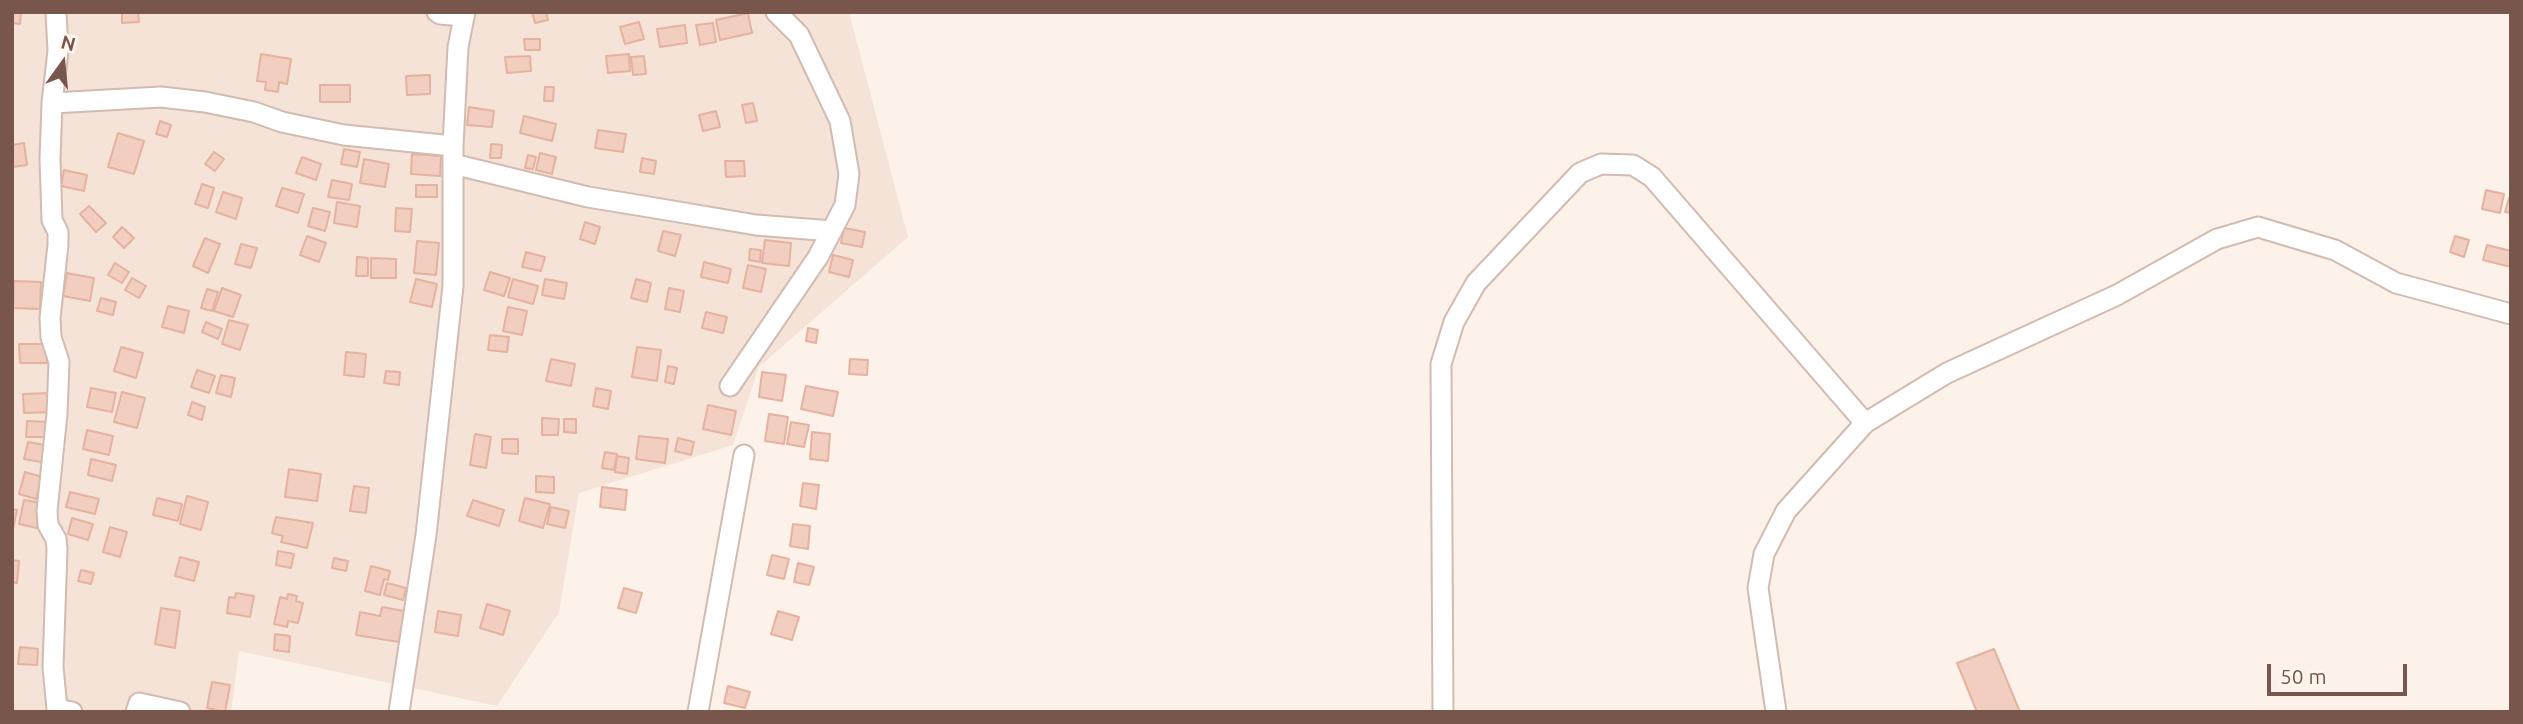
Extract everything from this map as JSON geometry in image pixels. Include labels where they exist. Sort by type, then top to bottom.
[{"type":"street","points":[[55,12],[58,51],[52,103],[50,159],[52,220],[58,232],[58,245],[50,318],[51,337],[60,362],[47,511],[48,525],[56,539],[57,549],[52,667],[57,709],[72,712]]},
{"type":"street","points":[[399,712],[426,535],[453,286],[453,155],[458,47],[464,14],[438,12]]},
{"type":"street","points":[[730,386],[818,257],[845,205],[849,174],[839,121],[799,35],[776,12]]},
{"type":"street","points":[[52,103],[161,97],[205,102],[254,112],[282,122],[453,155],[588,197],[756,225],[832,231]]},
{"type":"street","points":[[1443,712],[1441,364],[1454,321],[1476,283],[1580,173],[1601,164],[1633,165],[1652,177],[1865,423]]},
{"type":"street","points":[[1776,712],[1758,588],[1764,554],[1786,511],[1865,423],[1947,373],[2117,295],[2217,239],[2258,227],[2335,250],[2396,283],[2511,314]]},
{"type":"street","points":[[698,712],[744,455]]},
{"type":"street","points":[[136,712],[139,703],[180,712]]},
{"type":"shaded area","points":[[12,12],[849,12],[908,237],[759,367],[733,445],[579,493],[559,612],[497,706],[239,651],[231,712],[12,712]]},
{"type":"building","points":[[12,12],[21,12],[20,24],[12,23]]},
{"type":"building","points":[[122,12],[138,12],[139,22],[122,23]]},
{"type":"building","points":[[532,12],[546,12],[548,20],[535,23]]},
{"type":"building","points":[[748,13],[752,33],[720,40],[716,20]]},
{"type":"building","points":[[639,22],[644,39],[625,44],[620,27]]},
{"type":"building","points":[[713,23],[716,42],[700,45],[696,25]]},
{"type":"building","points":[[685,25],[687,43],[660,47],[657,29]]},
{"type":"building","points":[[524,39],[540,39],[540,50],[525,50]]},
{"type":"building","points":[[261,54],[291,59],[287,84],[279,82],[278,92],[265,90],[266,82],[257,81]]},
{"type":"building","points":[[629,54],[630,71],[608,73],[606,56]]},
{"type":"building","points":[[530,56],[531,71],[507,73],[505,57]]},
{"type":"building","points":[[644,56],[646,74],[633,75],[631,57]]},
{"type":"building","points":[[430,75],[430,94],[407,95],[406,76]]},
{"type":"building","points":[[320,85],[350,85],[350,102],[320,102]]},
{"type":"building","points":[[545,87],[554,87],[553,101],[544,101]]},
{"type":"building","points":[[753,103],[757,121],[746,123],[742,105]]},
{"type":"building","points":[[469,107],[494,111],[492,127],[467,125]]},
{"type":"building","points":[[716,111],[720,127],[703,131],[699,115]]},
{"type":"building","points":[[524,116],[556,124],[552,141],[520,133]]},
{"type":"building","points":[[160,121],[171,125],[167,137],[156,134]]},
{"type":"building","points":[[598,130],[626,134],[623,152],[595,148]]},
{"type":"building","points":[[118,133],[144,141],[134,174],[108,167]]},
{"type":"building","points":[[24,143],[27,165],[12,167],[12,145]]},
{"type":"building","points":[[491,144],[502,145],[501,158],[490,158]]},
{"type":"building","points":[[344,149],[360,152],[357,167],[341,164]]},
{"type":"building","points":[[214,152],[224,159],[215,171],[205,164]]},
{"type":"building","points":[[540,153],[556,157],[552,174],[536,170]]},
{"type":"building","points":[[412,154],[441,156],[440,176],[411,174]]},
{"type":"building","points":[[528,155],[536,157],[533,169],[525,168]]},
{"type":"building","points":[[302,157],[321,164],[316,180],[296,173]]},
{"type":"building","points":[[642,158],[656,161],[654,174],[640,172]]},
{"type":"building","points":[[364,159],[389,164],[385,187],[360,183]]},
{"type":"building","points":[[725,161],[744,161],[745,176],[726,177]]},
{"type":"building","points":[[64,170],[87,175],[84,191],[61,186]]},
{"type":"building","points":[[332,180],[352,184],[349,200],[328,197]]},
{"type":"building","points":[[202,184],[214,188],[208,208],[195,204]]},
{"type":"building","points":[[416,185],[437,185],[437,197],[416,197]]},
{"type":"building","points":[[282,188],[304,194],[298,213],[276,206]]},
{"type":"building","points":[[2486,190],[2504,194],[2500,213],[2482,209]]},
{"type":"building","points":[[223,192],[242,198],[236,219],[216,212]]},
{"type":"building","points":[[2511,198],[2511,213],[2505,212]]},
{"type":"building","points":[[337,202],[360,206],[357,227],[334,223]]},
{"type":"building","points":[[89,206],[106,223],[96,232],[80,214]]},
{"type":"building","points":[[313,208],[330,212],[325,231],[308,226]]},
{"type":"building","points":[[396,208],[412,209],[410,232],[395,231]]},
{"type":"building","points":[[585,222],[600,227],[595,244],[580,239]]},
{"type":"building","points":[[122,227],[134,238],[124,248],[113,237]]},
{"type":"building","points":[[844,228],[865,232],[862,247],[841,243]]},
{"type":"building","points":[[663,231],[681,235],[675,256],[658,251]]},
{"type":"building","points":[[307,236],[326,243],[319,262],[300,255]]},
{"type":"building","points":[[2455,236],[2469,240],[2464,257],[2450,252]]},
{"type":"building","points":[[205,238],[220,244],[208,273],[193,266]]},
{"type":"building","points":[[765,240],[791,243],[789,266],[762,263]]},
{"type":"building","points":[[417,241],[439,243],[436,275],[414,273]]},
{"type":"building","points":[[241,244],[257,248],[251,268],[235,264]]},
{"type":"building","points":[[2487,245],[2511,251],[2511,267],[2483,260]]},
{"type":"building","points":[[750,249],[761,250],[760,262],[749,260]]},
{"type":"building","points":[[526,252],[545,257],[541,271],[522,267]]},
{"type":"building","points":[[833,255],[853,260],[849,277],[829,272]]},
{"type":"building","points":[[357,257],[368,258],[368,276],[356,276]]},
{"type":"building","points":[[371,258],[396,259],[396,278],[371,278]]},
{"type":"building","points":[[704,262],[731,269],[728,283],[701,277]]},
{"type":"building","points":[[115,263],[129,272],[122,283],[108,275]]},
{"type":"building","points":[[748,265],[766,269],[761,292],[743,288]]},
{"type":"building","points":[[490,272],[510,278],[504,296],[484,290]]},
{"type":"building","points":[[67,273],[94,278],[90,301],[63,296]]},
{"type":"building","points":[[132,278],[146,286],[139,298],[125,290]]},
{"type":"building","points":[[416,279],[437,284],[432,307],[410,302]]},
{"type":"building","points":[[513,279],[538,286],[533,304],[508,297]]},
{"type":"building","points":[[545,279],[567,283],[564,299],[542,295]]},
{"type":"building","points":[[636,279],[651,283],[647,302],[631,298]]},
{"type":"building","points":[[14,281],[41,282],[40,309],[13,308]]},
{"type":"building","points":[[222,288],[241,295],[233,317],[214,311]]},
{"type":"building","points":[[669,288],[684,291],[680,312],[665,309]]},
{"type":"building","points":[[207,289],[218,292],[212,311],[201,308]]},
{"type":"building","points":[[101,298],[116,302],[113,315],[97,311]]},
{"type":"building","points":[[168,306],[189,311],[184,333],[162,327]]},
{"type":"building","points":[[508,307],[527,311],[522,335],[503,331]]},
{"type":"building","points":[[706,312],[727,317],[723,333],[702,328]]},
{"type":"building","points":[[229,320],[248,325],[240,350],[222,344]]},
{"type":"building","points":[[206,322],[222,329],[218,339],[202,332]]},
{"type":"building","points":[[808,328],[818,330],[816,343],[806,341]]},
{"type":"building","points":[[490,335],[509,337],[507,352],[488,350]]},
{"type":"building","points":[[19,344],[47,344],[47,363],[20,363]]},
{"type":"building","points":[[121,347],[143,353],[136,378],[114,371]]},
{"type":"building","points":[[637,347],[661,350],[657,381],[632,377]]},
{"type":"building","points":[[346,352],[366,354],[364,377],[344,375]]},
{"type":"building","points":[[551,359],[575,364],[571,386],[546,381]]},
{"type":"building","points":[[850,359],[868,360],[867,375],[849,374]]},
{"type":"building","points":[[668,366],[677,368],[674,384],[665,382]]},
{"type":"building","points":[[197,370],[215,376],[209,393],[191,387]]},
{"type":"building","points":[[386,371],[400,372],[399,385],[384,383]]},
{"type":"building","points":[[762,372],[786,375],[782,401],[759,397]]},
{"type":"building","points":[[221,375],[235,378],[231,397],[216,393]]},
{"type":"building","points":[[806,386],[838,392],[833,416],[801,409]]},
{"type":"building","points":[[91,388],[116,393],[112,412],[87,407]]},
{"type":"building","points":[[596,388],[611,391],[608,409],[593,406]]},
{"type":"building","points":[[122,392],[145,398],[137,428],[114,422]]},
{"type":"building","points":[[52,393],[53,412],[24,413],[23,394]]},
{"type":"building","points":[[192,402],[205,407],[202,420],[188,415]]},
{"type":"building","points":[[708,405],[736,411],[731,435],[703,429]]},
{"type":"building","points":[[769,414],[788,417],[784,444],[765,441]]},
{"type":"building","points":[[542,418],[559,419],[558,435],[542,435]]},
{"type":"building","points":[[564,419],[576,419],[576,433],[564,432]]},
{"type":"building","points":[[27,421],[49,422],[49,437],[26,437]]},
{"type":"building","points":[[791,422],[809,425],[804,447],[787,444]]},
{"type":"building","points":[[87,430],[113,436],[109,455],[83,449]]},
{"type":"building","points":[[812,432],[830,434],[828,461],[810,459]]},
{"type":"building","points":[[475,434],[491,437],[486,468],[470,465]]},
{"type":"building","points":[[639,436],[668,439],[665,463],[636,459]]},
{"type":"building","points":[[678,438],[694,442],[691,455],[675,451]]},
{"type":"building","points":[[502,439],[518,439],[518,454],[502,453]]},
{"type":"building","points":[[28,442],[50,446],[47,463],[24,459]]},
{"type":"building","points":[[605,452],[617,454],[614,470],[602,468]]},
{"type":"building","points":[[617,456],[629,458],[627,474],[615,472]]},
{"type":"building","points":[[91,459],[116,465],[112,481],[88,475]]},
{"type":"building","points":[[289,469],[321,474],[317,501],[285,497]]},
{"type":"building","points":[[25,472],[42,477],[36,499],[19,494]]},
{"type":"building","points":[[536,476],[554,477],[554,493],[536,492]]},
{"type":"building","points":[[803,483],[819,485],[816,509],[800,506]]},
{"type":"building","points":[[354,486],[369,488],[366,513],[350,511]]},
{"type":"building","points":[[602,487],[627,490],[625,510],[600,507]]},
{"type":"building","points":[[70,492],[99,499],[95,514],[66,507]]},
{"type":"building","points":[[187,496],[208,502],[201,530],[180,524]]},
{"type":"building","points":[[157,498],[182,504],[178,521],[153,515]]},
{"type":"building","points":[[525,498],[550,504],[543,528],[519,521]]},
{"type":"building","points":[[24,500],[42,503],[37,528],[19,524]]},
{"type":"building","points":[[473,500],[504,510],[499,526],[467,516]]},
{"type":"building","points":[[551,507],[569,511],[565,528],[547,524]]},
{"type":"building","points":[[12,509],[17,510],[13,529],[12,529]]},
{"type":"building","points":[[276,517],[313,523],[307,548],[281,542],[283,536],[272,533]]},
{"type":"building","points":[[72,518],[93,524],[88,540],[68,534]]},
{"type":"building","points":[[793,524],[810,526],[808,549],[790,546]]},
{"type":"building","points":[[110,527],[127,532],[120,557],[103,552]]},
{"type":"building","points":[[278,551],[294,554],[291,568],[276,565]]},
{"type":"building","points":[[772,555],[789,559],[784,579],[767,575]]},
{"type":"building","points":[[180,557],[199,562],[194,581],[175,576]]},
{"type":"building","points":[[334,558],[348,561],[346,571],[332,568]]},
{"type":"building","points":[[12,560],[19,561],[17,583],[12,582]]},
{"type":"building","points":[[798,563],[814,567],[809,585],[794,582]]},
{"type":"building","points":[[371,566],[390,571],[388,580],[384,579],[380,595],[365,591]]},
{"type":"building","points":[[81,570],[94,573],[91,584],[78,581]]},
{"type":"building","points":[[387,583],[406,588],[403,600],[384,595]]},
{"type":"building","points":[[624,588],[642,593],[636,613],[618,608]]},
{"type":"building","points":[[236,593],[254,596],[250,617],[227,613],[229,597],[235,598]]},
{"type":"building","points":[[288,594],[297,596],[296,601],[303,603],[298,623],[288,621],[287,627],[274,624],[280,597],[287,599]]},
{"type":"building","points":[[487,604],[510,611],[503,635],[480,628]]},
{"type":"building","points":[[382,607],[404,611],[399,642],[356,635],[360,612],[380,616]]},
{"type":"building","points":[[161,608],[180,611],[175,648],[155,644]]},
{"type":"building","points":[[438,611],[461,615],[458,636],[435,632]]},
{"type":"building","points":[[778,611],[799,617],[792,640],[771,634]]},
{"type":"building","points":[[275,634],[290,636],[289,652],[274,650]]},
{"type":"building","points":[[20,647],[38,649],[37,665],[18,664]]},
{"type":"building","points":[[1994,649],[2020,712],[1977,712],[1957,663]]},
{"type":"building","points":[[212,682],[230,685],[225,712],[207,708]]},
{"type":"building","points":[[728,686],[750,692],[745,708],[724,703]]}]
